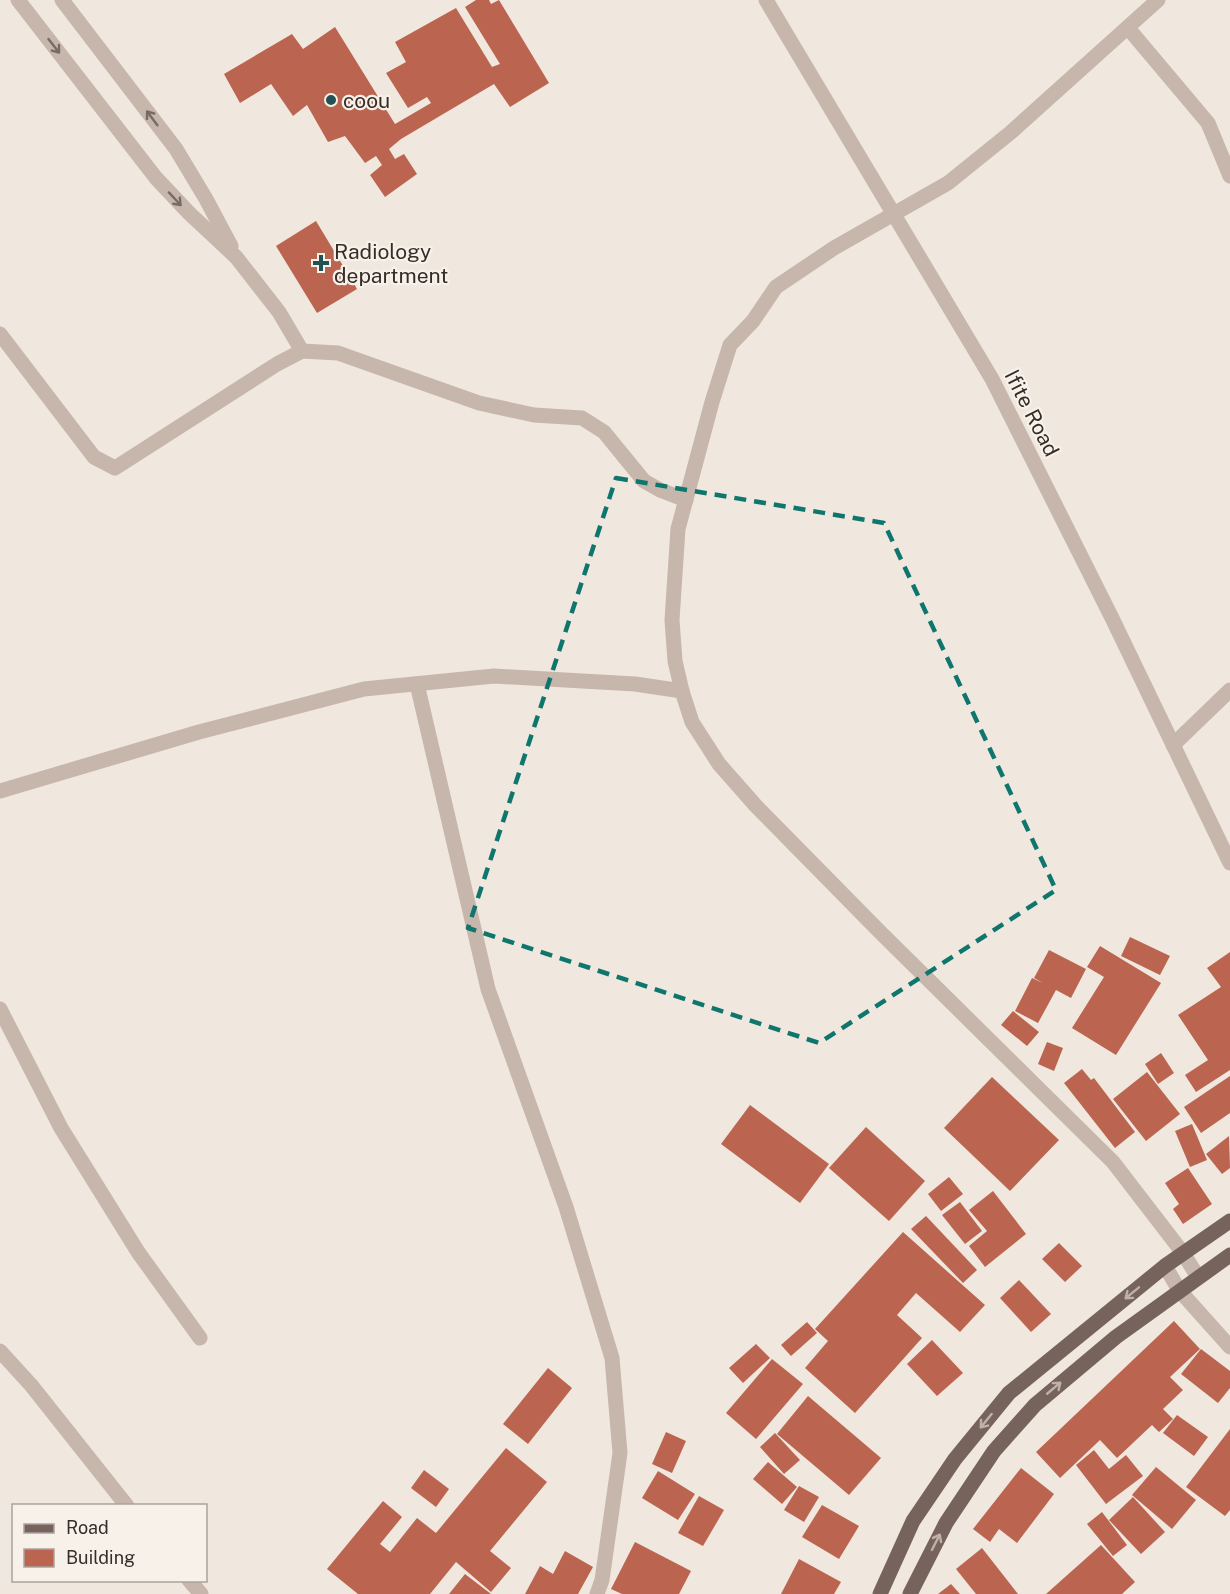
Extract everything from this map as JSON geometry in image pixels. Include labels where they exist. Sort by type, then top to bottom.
[{"type":"main road","points":[[880,1594],[913,1521],[955,1458],[1009,1393],[1165,1266],[1230,1221]]},
{"type":"main road","points":[[910,1594],[946,1524],[994,1451],[1007,1436],[1044,1397],[1116,1337],[1230,1255]]},
{"type":"street","points":[[18,0],[156,178],[236,257],[279,312],[302,351]]},
{"type":"street","points":[[62,0],[176,149],[206,199],[236,257]]},
{"type":"street","name":"Ifite Road","points":[[766,0],[992,379],[1230,862]]},
{"type":"street","points":[[1158,0],[1011,133],[948,183],[834,248],[776,287],[753,321],[730,345],[712,402],[678,529],[672,620],[675,662],[692,722],[719,764],[748,798],[880,932],[1113,1162],[1184,1253],[1198,1277]]},
{"type":"street","points":[[1128,28],[1208,123],[1230,176]]},
{"type":"street","points":[[0,334],[93,457],[115,468],[276,364],[302,351],[338,353],[479,403],[534,415],[582,418],[604,432],[644,481],[686,500]]},
{"type":"street","points":[[0,791],[199,732],[364,689],[494,676],[635,684],[682,691]]},
{"type":"street","points":[[417,684],[488,989],[566,1207],[612,1358],[620,1453],[602,1580],[597,1594]]},
{"type":"street","points":[[1173,745],[1230,690]]},
{"type":"street","points":[[0,1009],[61,1128],[138,1252],[200,1338]]},
{"type":"street","points":[[1165,1266],[1179,1290],[1230,1347]]},
{"type":"street","points":[[0,1351],[31,1385],[125,1504]]},
{"type":"street","points":[[190,1582],[201,1594]]},
{"type":"highlighted area","points":[[616,478],[884,523],[1056,890],[819,1043],[468,928]]},
{"type":"building","name":"coou","points":[[476,0],[489,0],[491,4],[499,0],[549,83],[510,107],[494,84],[401,139],[389,149],[395,159],[404,154],[417,174],[385,197],[370,175],[382,165],[376,156],[365,163],[345,136],[328,142],[307,105],[293,116],[271,84],[240,103],[224,74],[292,34],[303,49],[335,27],[395,124],[431,103],[427,97],[408,108],[386,73],[406,62],[395,42],[456,8],[492,67],[500,64],[465,7]]},
{"type":"building","points":[[316,221],[357,289],[317,313],[276,246]]},
{"type":"building","points":[[1130,937],[1170,956],[1160,975],[1121,956]]},
{"type":"building","points":[[1100,946],[1161,983],[1116,1055],[1072,1028],[1104,977],[1087,967]]},
{"type":"building","points":[[1049,950],[1086,969],[1071,998],[1056,990],[1038,1023],[1015,1011],[1032,978],[1043,983],[1034,978]]},
{"type":"building","points":[[1230,952],[1230,1070],[1196,1092],[1185,1075],[1208,1060],[1178,1015],[1221,987],[1207,968]]},
{"type":"building","points":[[1013,1011],[1039,1032],[1027,1046],[1001,1025]]},
{"type":"building","points":[[1047,1042],[1063,1048],[1054,1071],[1038,1064]]},
{"type":"building","points":[[1161,1053],[1174,1073],[1158,1084],[1145,1064]]},
{"type":"building","points":[[1082,1069],[1091,1080],[1094,1078],[1135,1132],[1115,1148],[1064,1083]]},
{"type":"building","points":[[1147,1072],[1180,1114],[1146,1141],[1113,1099]]},
{"type":"building","points":[[1230,1076],[1230,1113],[1201,1133],[1184,1107]]},
{"type":"building","points":[[992,1077],[1059,1140],[1010,1191],[944,1128]]},
{"type":"building","points":[[750,1105],[829,1164],[800,1203],[721,1144]]},
{"type":"building","points":[[1192,1124],[1207,1160],[1190,1167],[1175,1131]]},
{"type":"building","points":[[866,1127],[925,1181],[889,1221],[829,1168]]},
{"type":"building","points":[[1229,1136],[1230,1168],[1222,1174],[1206,1154]]},
{"type":"building","points":[[1188,1168],[1212,1204],[1183,1224],[1173,1209],[1179,1204],[1165,1183]]},
{"type":"building","points":[[949,1177],[963,1194],[941,1211],[928,1194]]},
{"type":"building","points":[[993,1191],[1026,1234],[985,1267],[969,1246],[987,1231],[969,1210]]},
{"type":"building","points":[[960,1202],[982,1231],[965,1244],[942,1215]]},
{"type":"building","points":[[926,1216],[977,1270],[963,1283],[911,1229]]},
{"type":"building","points":[[903,1232],[985,1305],[960,1332],[916,1293],[897,1315],[922,1338],[855,1413],[805,1368],[828,1341],[815,1329]]},
{"type":"building","points":[[1059,1243],[1082,1266],[1065,1282],[1042,1259]]},
{"type":"building","points":[[1019,1280],[1051,1314],[1031,1332],[1000,1298]]},
{"type":"building","points":[[1174,1321],[1200,1349],[1170,1377],[1183,1390],[1163,1409],[1173,1419],[1159,1432],[1152,1425],[1117,1458],[1100,1440],[1060,1478],[1036,1452]]},
{"type":"building","points":[[807,1322],[817,1333],[791,1356],[781,1345]]},
{"type":"building","points":[[932,1340],[963,1373],[937,1396],[907,1364]]},
{"type":"building","points":[[756,1344],[770,1358],[743,1383],[729,1368]]},
{"type":"building","points":[[1201,1349],[1230,1371],[1230,1388],[1218,1403],[1181,1374]]},
{"type":"building","points":[[772,1359],[803,1384],[756,1439],[726,1413]]},
{"type":"building","points":[[548,1368],[572,1388],[528,1444],[503,1424]]},
{"type":"building","points":[[808,1396],[881,1458],[849,1495],[777,1434]]},
{"type":"building","points":[[1177,1415],[1208,1437],[1194,1456],[1163,1433]]},
{"type":"building","points":[[1230,1429],[1230,1510],[1225,1516],[1186,1487]]},
{"type":"building","points":[[666,1432],[686,1441],[672,1473],[652,1464]]},
{"type":"building","points":[[775,1433],[800,1460],[784,1474],[760,1447]]},
{"type":"building","points":[[506,1448],[547,1482],[490,1551],[511,1568],[491,1592],[456,1562],[430,1594],[358,1594],[327,1569],[383,1501],[402,1517],[380,1544],[390,1552],[417,1518],[436,1533]]},
{"type":"building","points":[[1094,1450],[1109,1469],[1126,1455],[1143,1476],[1106,1504],[1076,1465]]},
{"type":"building","points":[[768,1462],[797,1487],[782,1504],[753,1479]]},
{"type":"building","points":[[1156,1467],[1196,1500],[1172,1529],[1132,1495]]},
{"type":"building","points":[[1021,1468],[1054,1494],[1017,1543],[999,1529],[990,1542],[973,1529]]},
{"type":"building","points":[[424,1470],[449,1489],[436,1507],[411,1488]]},
{"type":"building","points":[[658,1471],[695,1494],[678,1520],[642,1498]]},
{"type":"building","points":[[799,1486],[819,1497],[804,1522],[784,1510]]},
{"type":"building","points":[[699,1496],[724,1510],[703,1546],[678,1533]]},
{"type":"building","points":[[1133,1497],[1165,1532],[1141,1554],[1109,1520]]},
{"type":"building","points":[[822,1505],[859,1526],[839,1559],[802,1537]]},
{"type":"building","points":[[1102,1512],[1127,1545],[1113,1556],[1087,1524]]},
{"type":"building","points":[[635,1542],[691,1571],[679,1594],[622,1594],[611,1589]]},
{"type":"building","points":[[1101,1545],[1135,1582],[1122,1594],[1046,1594]]},
{"type":"building","points":[[982,1548],[1018,1594],[976,1594],[956,1569]]},
{"type":"building","points":[[565,1551],[593,1567],[578,1594],[525,1594],[540,1566],[553,1574]]},
{"type":"building","points":[[799,1559],[841,1582],[834,1594],[781,1594]]},
{"type":"building","points":[[465,1574],[491,1594],[449,1594]]},
{"type":"building","points":[[951,1584],[960,1594],[938,1594]]},
{"type":"place","name":"coou","points":[[331,100]]},
{"type":"place","name":"Radiology department","points":[[321,263]]}]
